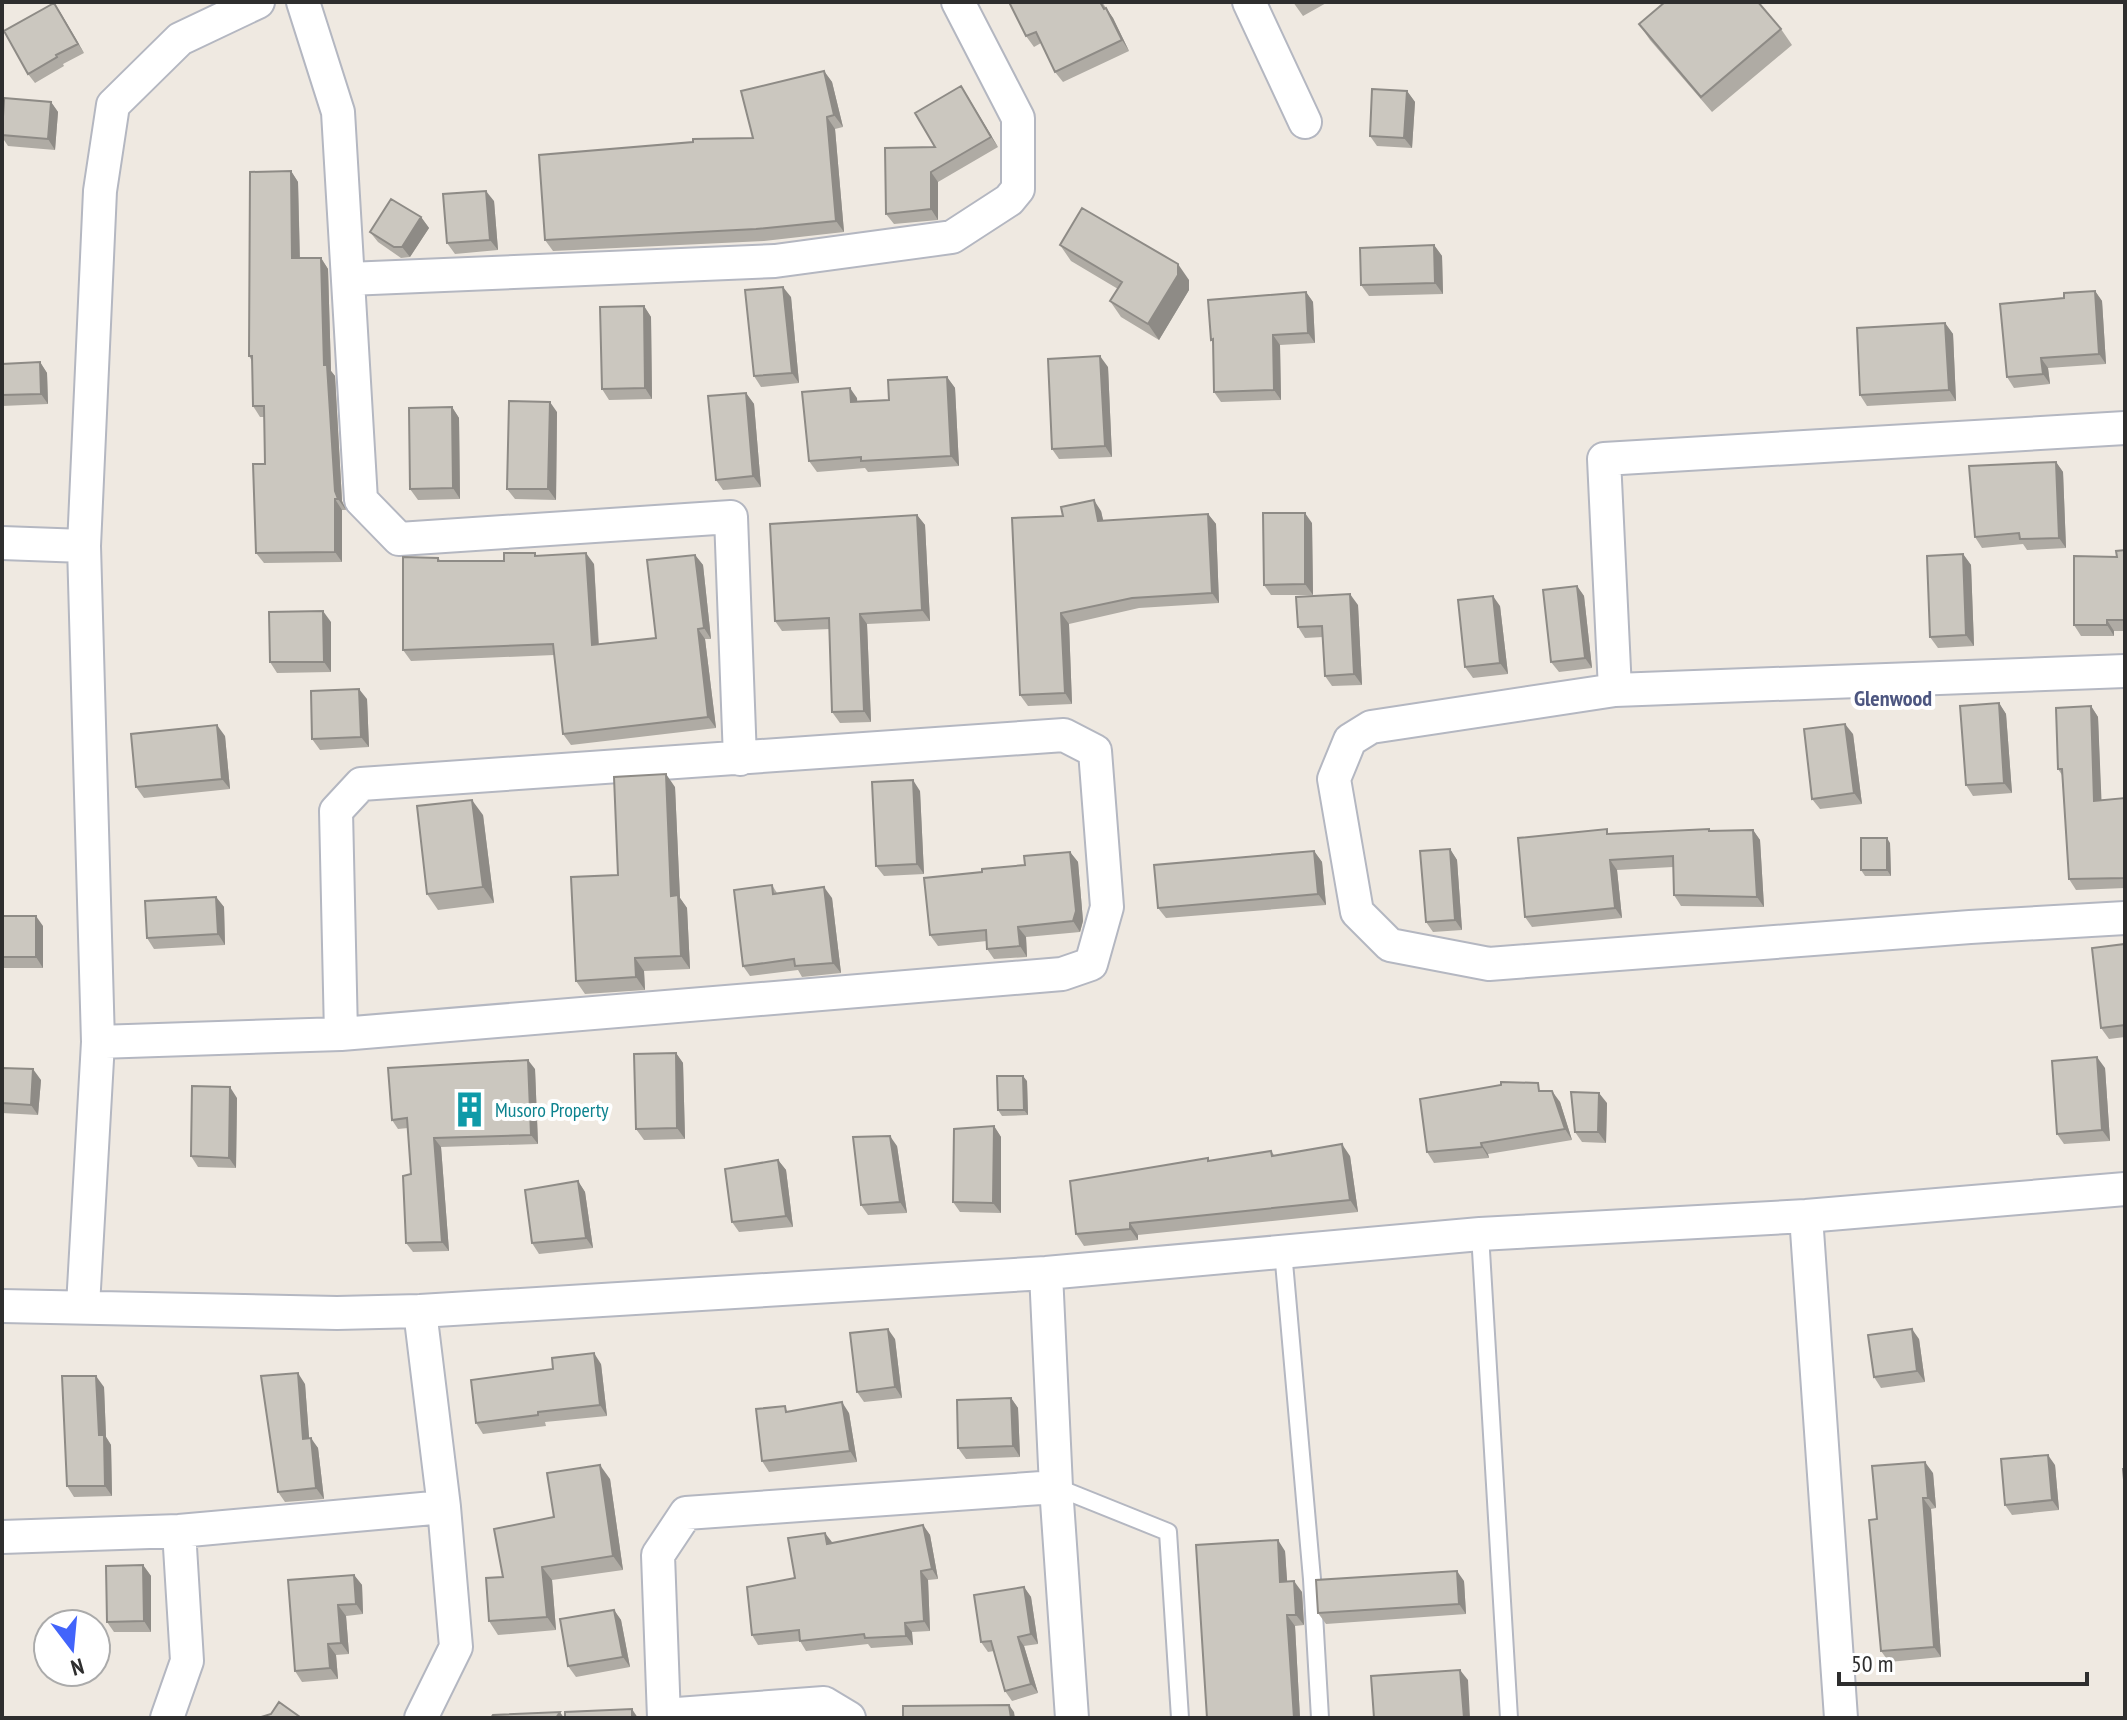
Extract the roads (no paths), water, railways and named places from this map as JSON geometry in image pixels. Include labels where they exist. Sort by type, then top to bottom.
[{"type":"street","points":[[83,1306],[98,1042],[84,546],[100,191],[113,105],[180,39],[258,2]]},
{"type":"street","points":[[303,2],[338,112],[361,500],[399,539],[731,517],[740,759]]},
{"type":"street","points":[[348,279],[775,261],[952,237],[1009,200],[1018,189],[1018,118],[958,2]]},
{"type":"street","points":[[1249,2],[1305,122]]},
{"type":"street","points":[[1615,690],[1604,459],[2125,428]]},
{"type":"street","points":[[2,543],[84,546]]},
{"type":"street","points":[[2125,671],[1615,690],[1371,727],[1350,740],[1334,779],[1357,912],[1390,945],[1489,964],[2125,918]]},
{"type":"street","points":[[98,1042],[341,1034],[1062,974],[1091,964],[1107,907],[1095,751],[1064,735],[361,784],[336,811],[341,1034]]},
{"type":"street","points":[[2,1306],[337,1313],[420,1311],[1046,1273],[1480,1234],[1806,1216],[2125,1189]]},
{"type":"street","points":[[1806,1216],[1841,1718]]},
{"type":"street","points":[[1046,1273],[1056,1487],[1072,1718]]},
{"type":"street","points":[[420,1311],[444,1507],[456,1647],[421,1718]]},
{"type":"street","points":[[849,1718],[824,1703],[664,1716],[658,1555],[686,1513],[1056,1487]]},
{"type":"street","points":[[2,1537],[179,1531],[444,1507]]},
{"type":"street","points":[[167,1718],[187,1661],[179,1531]]},
{"type":"lane","points":[[1480,1234],[1509,1718]]},
{"type":"lane","points":[[1283,1251],[1312,1579],[1320,1718]]},
{"type":"lane","points":[[1056,1487],[1168,1532],[1180,1718]]},
{"type":"place","name":"Musoro Property","points":[[469,1110]]},
{"type":"district","name":"Glenwood","points":[[1893,698]]}]
